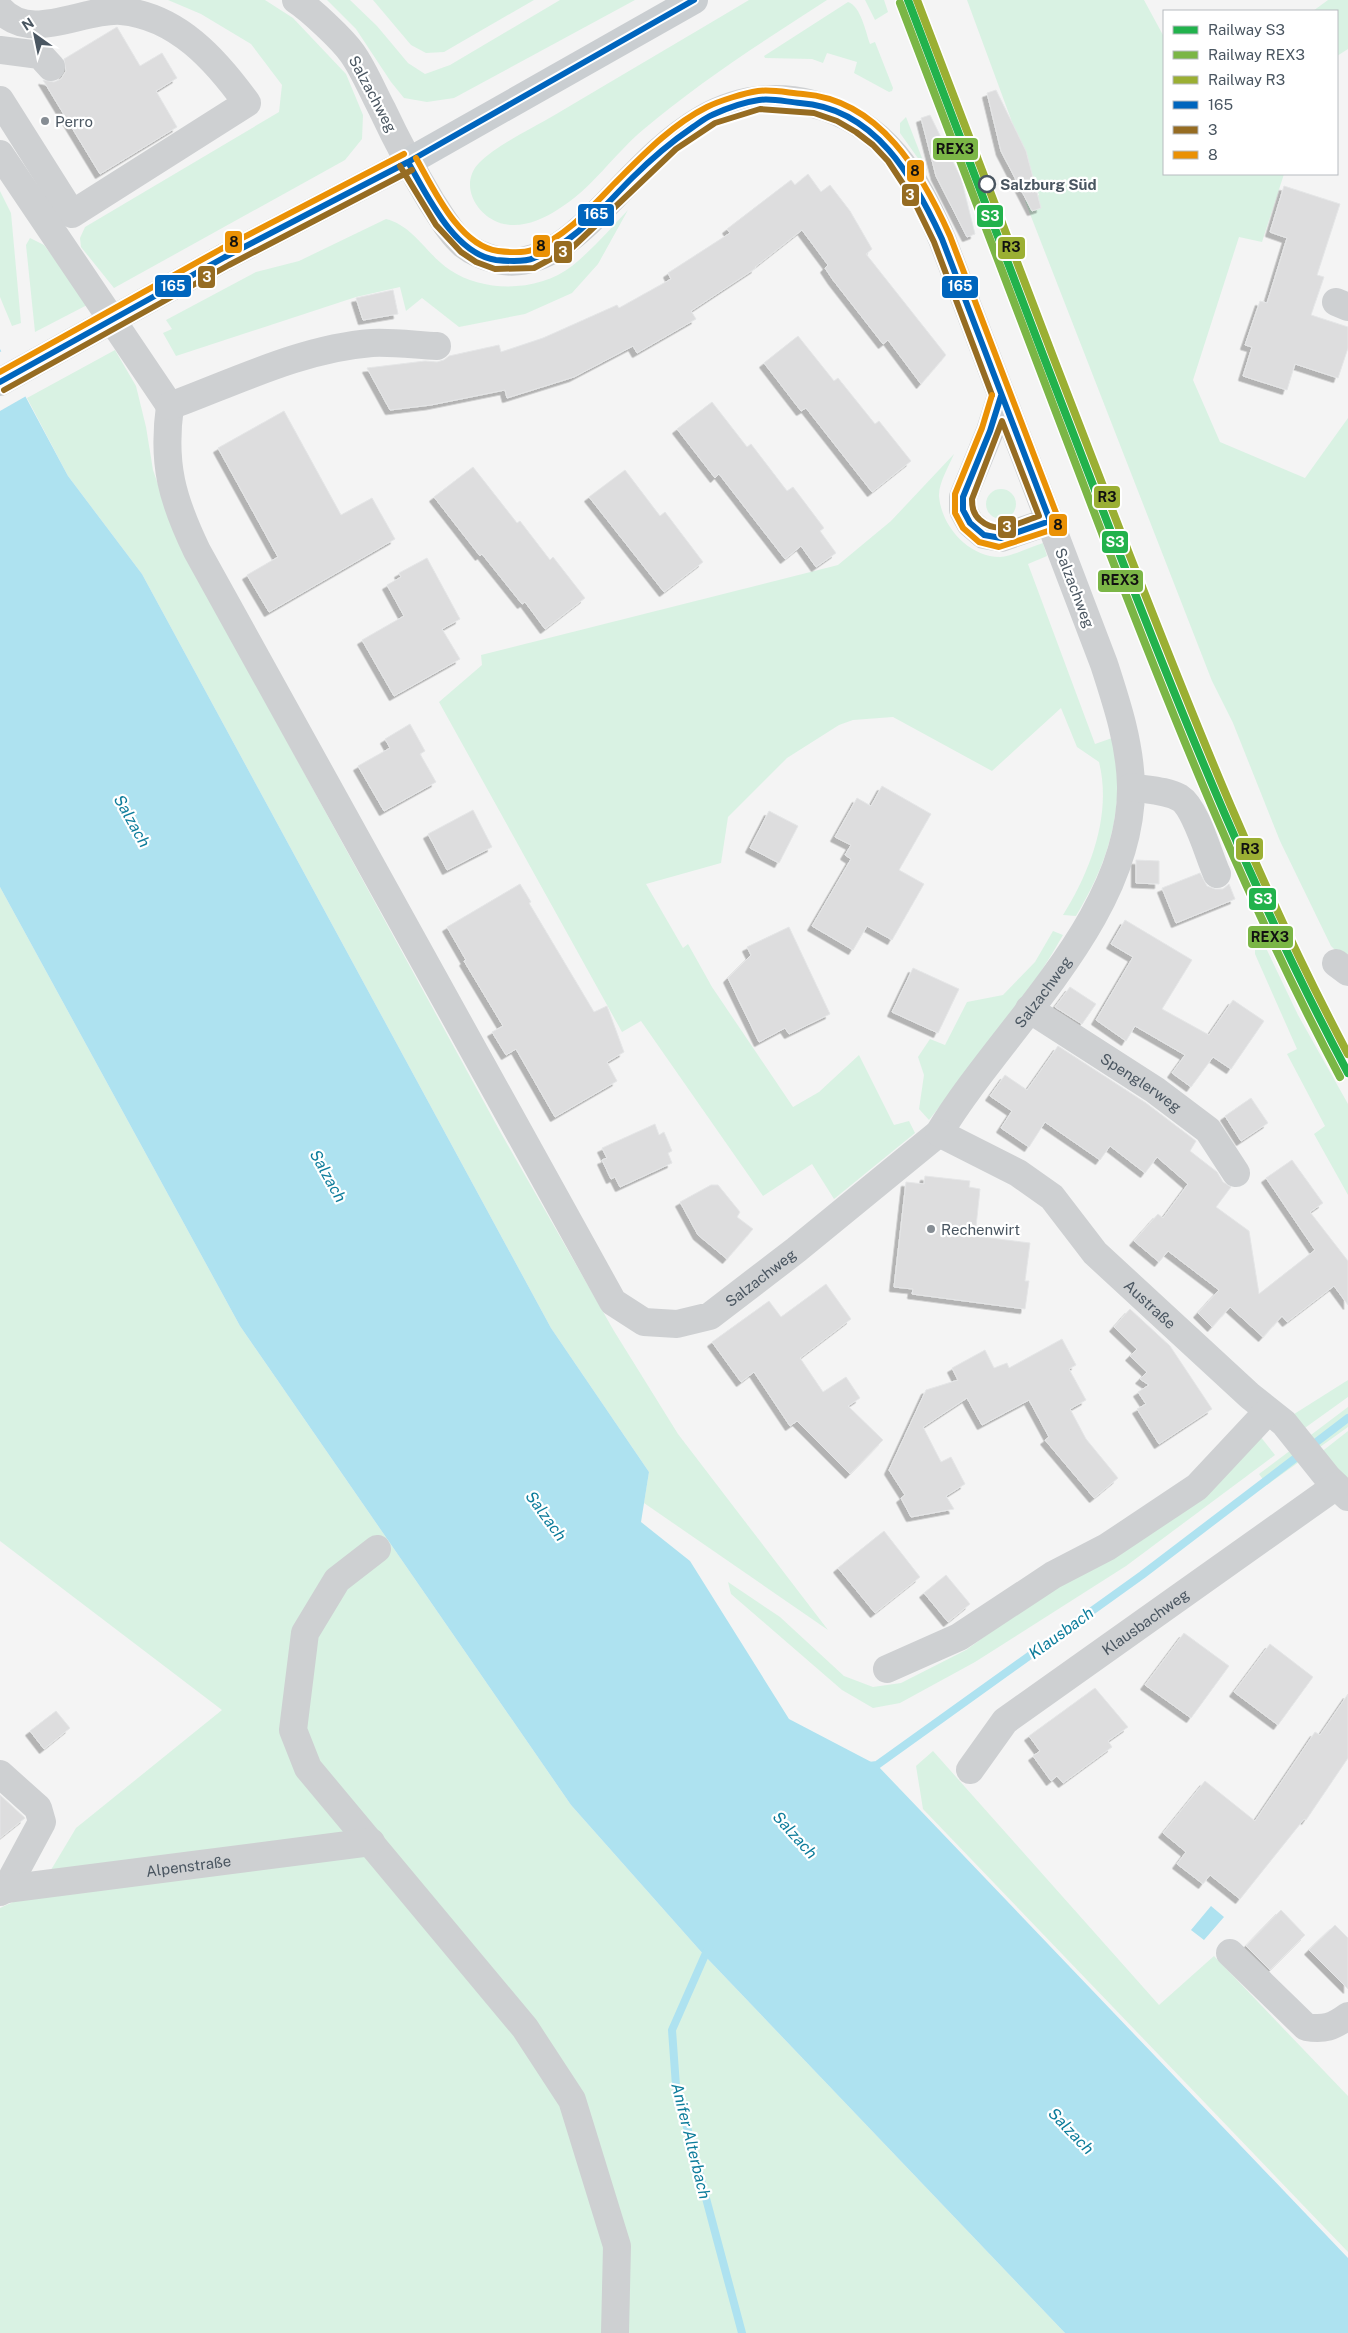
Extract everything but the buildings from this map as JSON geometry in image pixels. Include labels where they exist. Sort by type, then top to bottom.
[{"type":"main road","points":[[0,382],[225,257],[408,162],[694,0]]},
{"type":"street","name":"Salzachweg","points":[[170,406],[167,436],[169,472],[174,496],[197,551],[613,1302],[644,1322],[677,1324],[710,1316],[796,1250],[939,1133],[951,1113],[1030,1009],[1087,927],[1110,882],[1121,854],[1129,819],[1131,787],[1128,748],[1121,717],[1104,664],[942,239],[923,195],[904,165],[870,130],[850,117],[824,106],[799,100],[773,98],[745,102],[717,111],[686,128],[662,147],[575,235],[541,256],[524,260],[497,260],[478,254],[465,246],[443,219],[408,162],[351,51],[307,7],[296,0]]},
{"type":"street","points":[[0,9],[12,20],[34,24],[120,11],[148,18],[166,25],[195,43],[228,76],[247,103],[72,214],[48,227]]},
{"type":"street","points":[[0,50],[40,55],[51,67]]},
{"type":"street","points":[[0,100],[72,214]]},
{"type":"street","points":[[0,154],[170,406],[280,365],[337,348],[373,343],[437,346]]},
{"type":"street","points":[[1001,396],[990,432],[963,497],[963,510],[970,523],[984,535],[1001,538],[1050,520]]},
{"type":"street","points":[[1131,787],[1170,794],[1182,799],[1190,810],[1217,874]]},
{"type":"street","name":"Spenglerweg","points":[[1030,1009],[1155,1090],[1208,1130],[1236,1173]]},
{"type":"street","name":"Austraße","points":[[939,1133],[1018,1173],[1052,1196],[1095,1253],[1276,1417],[1337,1487]]},
{"type":"street","points":[[887,1669],[959,1637],[1053,1575],[1106,1547],[1197,1488],[1276,1417]]},
{"type":"street","name":"Klausbachweg","points":[[970,1770],[1005,1721],[1337,1487]]},
{"type":"street","points":[[377,1549],[337,1580],[305,1633],[293,1730],[308,1768],[525,2028],[572,2100],[617,2246],[615,2333]]},
{"type":"street","points":[[0,1774],[38,1808],[42,1822],[3,1891]]},
{"type":"street","name":"Alpenstraße","points":[[3,1891],[371,1842]]},
{"type":"street","points":[[1230,1952],[1306,2027],[1322,2030],[1335,2026],[1348,2016]]},
{"type":"green space","points":[[168,0],[265,0],[293,18],[346,74],[363,115],[362,139],[345,160],[114,288],[81,247],[80,238],[85,227],[279,112],[282,85],[251,44],[201,14]]},
{"type":"green space","points":[[327,0],[350,0],[377,26],[408,63],[425,74],[450,65],[560,0],[635,0],[454,98],[427,102],[404,98],[391,82],[356,29]]},
{"type":"green space","points":[[373,0],[534,0],[444,52],[426,53],[411,45]]},
{"type":"green space","points":[[749,0],[827,0],[734,61],[666,111],[633,139],[581,192],[551,214],[525,224],[511,225],[495,221],[479,209],[471,191],[470,182],[473,172],[479,163],[494,150]]},
{"type":"green space","points":[[865,0],[884,0],[888,12],[875,20]]},
{"type":"green space","points":[[967,0],[1144,0],[1163,35],[1163,175],[1284,175],[1262,242],[1239,237],[1193,380],[1220,442],[1305,478],[1348,418],[1348,963],[1331,946],[1280,841],[1233,723],[1212,681],[1025,201],[1039,195]]},
{"type":"green space","points":[[1328,0],[1348,0],[1348,49],[1338,55],[1338,10],[1314,10]]},
{"type":"green space","points":[[848,2],[860,14],[870,44],[875,42],[893,88],[892,91],[889,92],[854,73],[857,62],[827,53],[823,63],[812,59],[765,58],[764,56]]},
{"type":"green space","points":[[906,117],[927,171],[900,133],[900,123]]},
{"type":"green space","points":[[0,191],[11,213],[21,323],[12,326],[0,297]]},
{"type":"green space","points":[[628,210],[598,264],[572,293],[525,314],[459,327],[422,298],[406,311],[400,287],[356,297],[176,356],[163,333],[172,329],[166,320],[256,272],[299,261],[386,219],[405,228],[450,270],[479,283],[511,286],[528,285],[559,275],[594,246]]},
{"type":"green space","points":[[30,238],[44,245],[89,304],[35,332],[26,245]]},
{"type":"green space","points":[[115,350],[136,386],[146,427],[153,470],[178,542],[502,1135],[614,1331],[678,1434],[828,1630],[644,1503],[649,1472],[551,1328],[142,574],[68,476],[27,398]]},
{"type":"green space","points":[[954,454],[942,481],[939,497],[945,519],[959,538],[978,552],[1000,557],[1043,543],[1047,556],[1028,564],[1095,744],[1115,737],[1118,786],[1116,808],[1107,851],[1099,872],[1076,916],[1063,915],[1090,861],[1101,821],[1103,802],[1099,762],[1077,747],[1061,708],[992,771],[893,717],[853,720],[839,725],[787,758],[728,817],[721,863],[646,884],[683,948],[688,944],[712,987],[793,1107],[819,1092],[859,1055],[894,1125],[909,1121],[915,1133],[834,1199],[812,1164],[763,1196],[641,1021],[622,1032],[439,702],[482,665],[481,655],[838,565],[891,521]]},
{"type":"green space","points":[[1001,489],[1007,490],[1015,498],[1015,510],[1007,518],[1001,519],[995,518],[987,510],[986,504],[987,498],[995,490]]},
{"type":"green space","points":[[0,887],[240,1326],[571,1805],[704,1955],[1065,2333],[0,2333],[0,1908],[39,1890],[76,1828],[222,1710],[0,1541]]},
{"type":"green space","points":[[1255,925],[1298,1015],[1348,1104],[1348,1195],[1314,1134],[1325,1126],[1287,1054],[1297,1049],[1255,954]]},
{"type":"green space","points":[[1053,931],[1063,935],[1049,959],[1000,1030],[929,1120],[919,1109],[924,1075],[918,1057],[930,1039],[945,1045],[967,1002],[1003,995],[1035,962]]},
{"type":"green space","points":[[1348,1380],[1348,1397],[1302,1430],[1291,1416]]},
{"type":"green space","points":[[1348,1407],[1348,1427],[1267,1485],[1259,1474]]},
{"type":"green space","points":[[1348,1431],[1348,1486],[1320,1453]]},
{"type":"green space","points":[[1260,1436],[1275,1455],[1126,1566],[975,1662],[900,1703],[873,1708],[842,1690],[731,1594],[728,1582],[780,1617],[844,1676],[873,1687],[901,1683],[966,1650]]},
{"type":"green space","points":[[933,1751],[1159,2005],[1214,1956],[1348,2096],[1348,2252],[923,1809],[916,1766]]},
{"type":"water","name":"Salzach","points":[[0,349],[68,476],[142,574],[551,1328],[649,1472],[641,1522],[690,1561],[789,1719],[877,1765],[1348,2258],[1348,2333],[1065,2333],[704,1955],[571,1805],[240,1326],[0,887]]},
{"type":"water","points":[[1211,1906],[1224,1917],[1204,1940],[1191,1930]]},
{"type":"pier","points":[[4,350],[28,395],[0,411],[0,352]]},
{"type":"waterway","name":"Klausbach","points":[[869,1766],[877,1765],[1142,1575],[1348,1418]]},
{"type":"waterway","name":"Anifer Alterbach","points":[[709,1946],[672,2030],[676,2086],[742,2333]]},
{"type":"rail line","name":"S3","points":[[908,0],[1091,481],[1197,749],[1284,945],[1348,1073]]},
{"type":"rail line","name":"R3","points":[[917,0],[1103,487],[1206,746],[1287,932],[1348,1054]]},
{"type":"rail line","name":"REX3","points":[[900,3],[1083,485],[1189,753],[1276,949],[1340,1077]]},
{"type":"transit line","name":"165","points":[[0,382],[225,257],[408,162],[694,0]]},
{"type":"transit line","name":"8","points":[[416,158],[449,214],[471,239],[484,247],[498,251],[525,252],[544,244],[566,230],[669,132],[707,107],[739,95],[763,91],[803,94],[830,99],[855,110],[876,125],[895,144],[926,188],[950,236],[1058,518],[1058,525],[1054,529],[999,547],[979,542],[963,528],[955,513],[955,494],[982,428],[992,395]]},
{"type":"transit line","name":"165","points":[[408,162],[443,221],[467,247],[481,255],[496,260],[521,261],[549,252],[575,234],[661,151],[709,116],[748,102],[769,99],[826,108],[850,118],[871,132],[889,150],[905,170],[931,216],[942,239],[1050,521]]},
{"type":"transit line","name":"3","points":[[400,166],[436,225],[461,252],[476,262],[495,269],[534,268],[573,247],[676,149],[715,123],[760,109],[814,113],[837,121],[873,145],[888,161],[913,199],[934,242],[992,395]]},
{"type":"transit line","name":"8","points":[[0,372],[221,249],[404,154]]},
{"type":"transit line","name":"3","points":[[4,390],[229,265],[412,170]]},
{"type":"transit line","name":"165","points":[[1001,396],[990,431],[963,497],[963,510],[970,523],[984,535],[1001,538],[1050,521]]},
{"type":"transit line","name":"3","points":[[1002,421],[1039,516],[1016,525],[1001,528],[987,525],[980,520],[973,510],[972,499],[1002,421]]},
{"type":"place","name":"Perro","points":[[45,121]]},
{"type":"place","name":"Salzburg Süd","points":[[987,184]]},
{"type":"place","name":"Rechenwirt","points":[[931,1229]]}]
